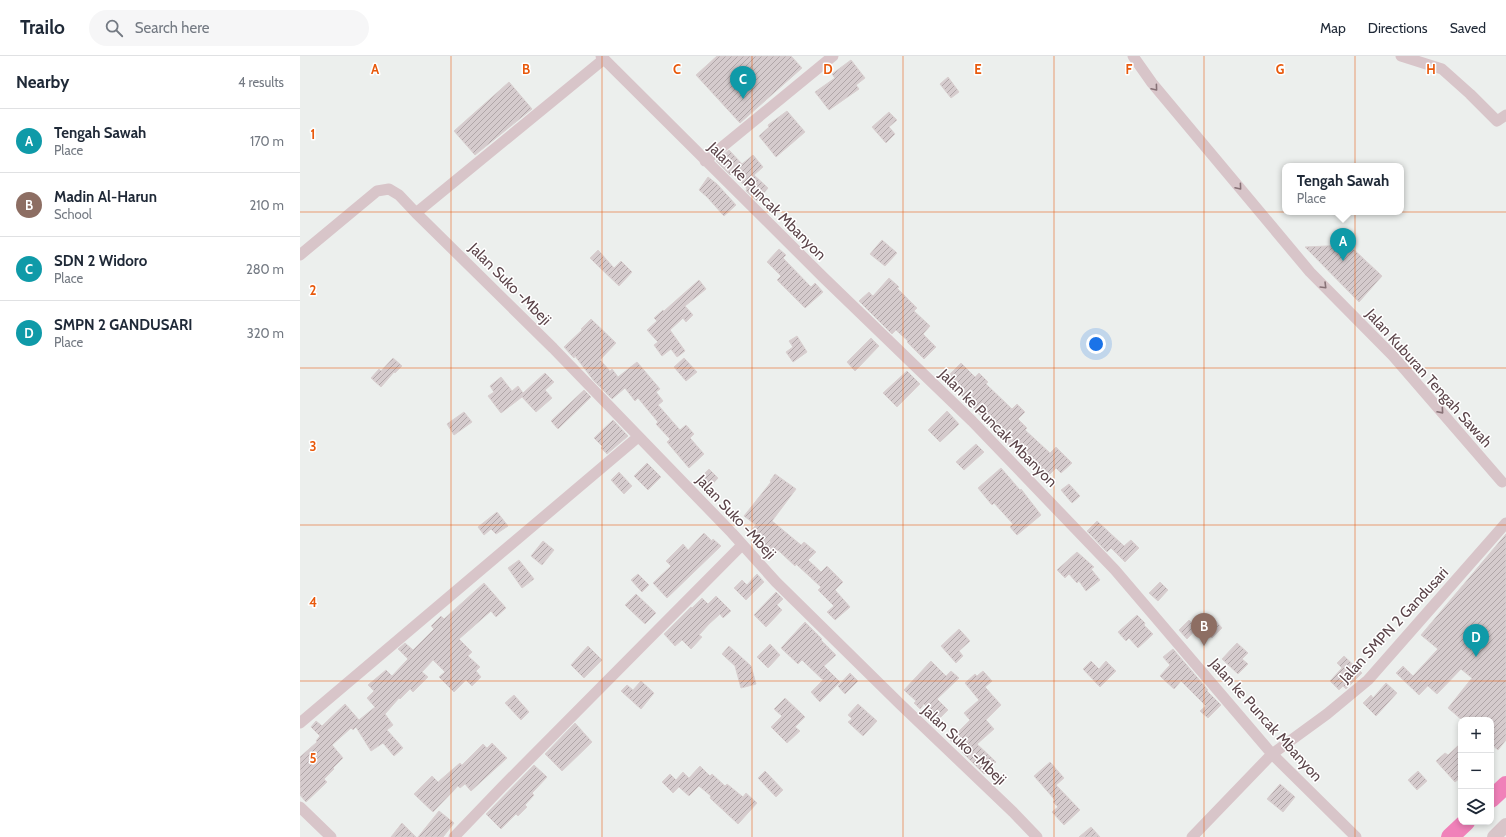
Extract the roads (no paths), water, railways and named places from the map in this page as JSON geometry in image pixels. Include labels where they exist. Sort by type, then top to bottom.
[{"type":"street","points":[[705,161],[833,56]]},
{"type":"street","name":"Jalan Kuburan Tengah Sawah","points":[[1133,56],[1152,84],[1310,272],[1393,356],[1505,483]]},
{"type":"street","points":[[1401,56],[1442,69],[1497,121],[1506,115]]},
{"type":"street","points":[[416,213],[603,58]]},
{"type":"street","name":"Jalan ke Puncak Mbanyon","points":[[603,58],[823,278],[972,421],[1110,564],[1272,754],[1356,837]]},
{"type":"street","name":"Jalan Suko -Mbeji","points":[[300,255],[377,191],[389,189],[399,195],[553,348],[742,545],[781,588],[1037,837]]},
{"type":"street","points":[[300,723],[638,437]]},
{"type":"street","name":"Jalan SMPN 2 Gandusari","points":[[1192,837],[1272,754],[1327,714],[1368,680],[1506,523]]},
{"type":"street","points":[[454,837],[742,545]]},
{"type":"street","points":[[300,807],[331,837]]},
{"type":"street","points":[[1494,837],[1506,825]]},
{"type":"waterway","points":[[1494,796],[1506,785]]},
{"type":"waterway","points":[[1450,837],[1463,825]]},
{"type":"place","name":"SDN 2 Widoro","points":[[743,99]]},
{"type":"place","name":"Tengah Sawah","points":[[1343,261]]},
{"type":"place","name":"Madin Al-Harun","points":[[1204,646]]},
{"type":"place","name":"SMPN 2 GANDUSARI","points":[[1476,657]]}]
